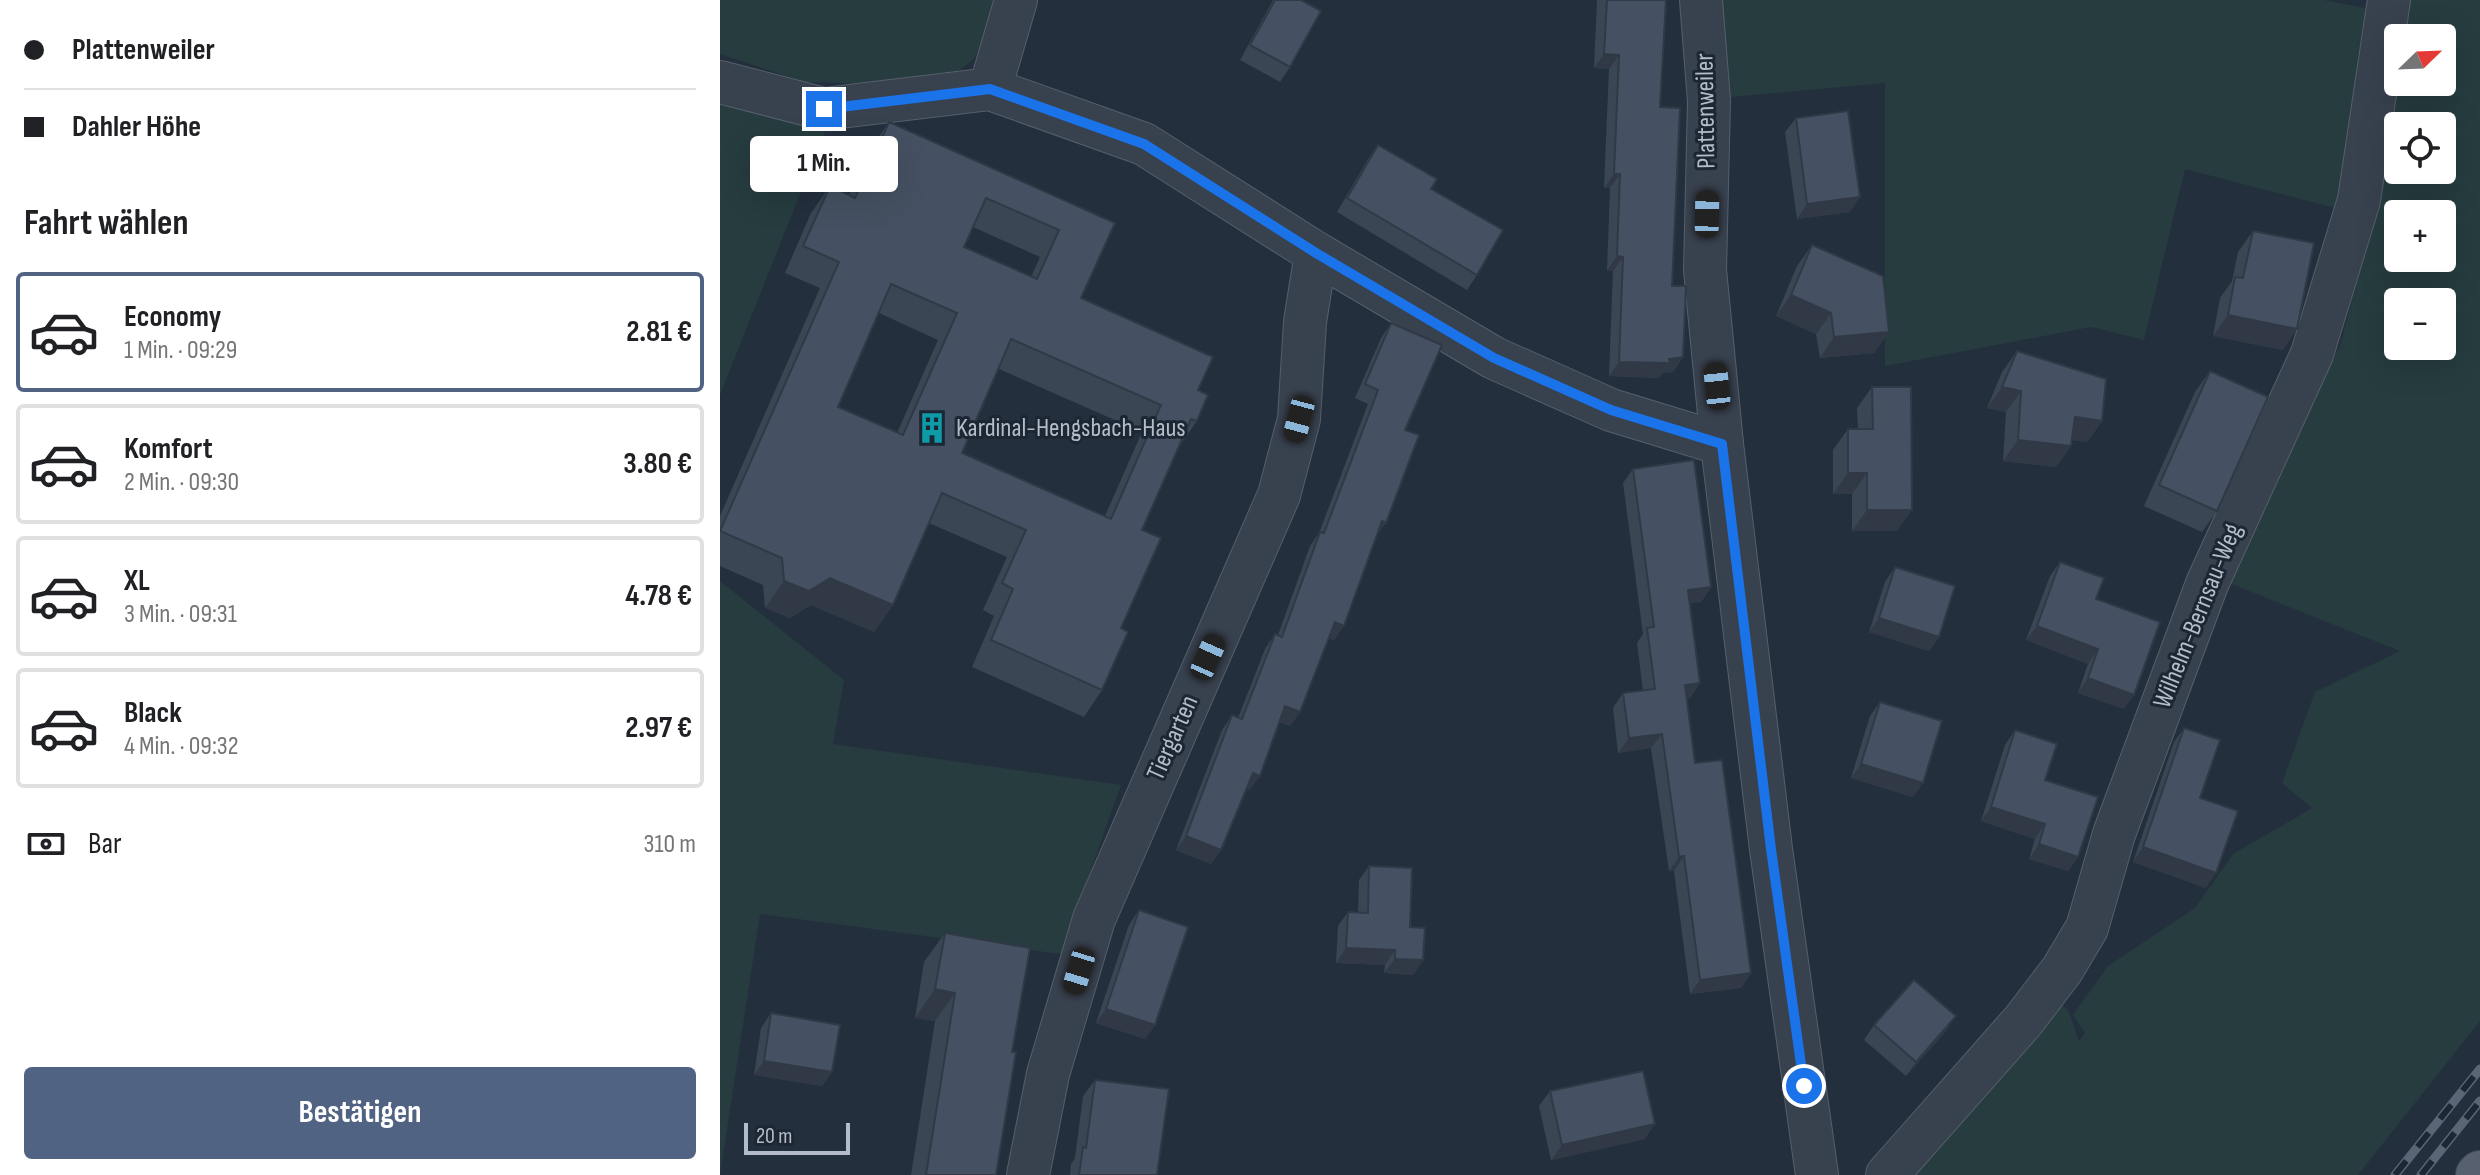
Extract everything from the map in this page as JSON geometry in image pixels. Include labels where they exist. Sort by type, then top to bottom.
[{"type":"street","points":[[990,89],[1016,0]]},
{"type":"street","name":"Plattenweiler","points":[[1701,0],[1709,101],[1705,270],[1722,444],[1771,849],[1817,1175]]},
{"type":"street","name":"Wilhelm-Bernsau-Weg","points":[[1887,1175],[2023,1021],[2062,970],[2087,928],[2114,834],[2207,584],[2312,354],[2359,200],[2389,0]]},
{"type":"street","points":[[720,82],[824,109],[990,89],[1144,144],[1316,253],[1494,358],[1611,410],[1722,444]]},
{"type":"street","name":"Tiergarten","points":[[1028,1175],[1048,1074],[1094,919],[1279,495],[1299,419],[1305,322],[1316,253]]},
{"type":"green space","points":[[720,0],[1007,0],[973,60],[956,73],[879,84],[804,82],[720,54]]},
{"type":"green space","points":[[1715,0],[2324,0],[2375,10],[2339,209],[2185,169],[2144,340],[2091,327],[1885,366],[1885,83],[1721,98]]},
{"type":"green space","points":[[2402,0],[2480,0],[2480,1021],[2358,1175],[1913,1175],[2056,1000],[2068,1010],[2079,1041],[2085,1033],[2073,1015],[2108,966],[2195,908],[2233,854],[2312,808],[2282,783],[2315,692],[2400,651],[2229,583],[2341,343],[2376,201],[2384,139],[2384,184],[2456,184],[2456,112],[2388,112],[2390,96],[2456,96],[2456,24],[2399,24]]},
{"type":"green space","points":[[720,92],[826,129],[720,395]]},
{"type":"green space","points":[[720,581],[844,680],[833,744],[1121,785],[1061,954],[760,914],[720,1175]]},
{"type":"building","points":[[1275,0],[1301,0],[1321,11],[1290,67],[1250,45]]},
{"type":"building","points":[[1607,0],[1666,0],[1660,107],[1680,108],[1672,286],[1686,286],[1683,357],[1669,359],[1670,363],[1619,362],[1623,257],[1617,256],[1620,174],[1614,174],[1619,55],[1604,54]]},
{"type":"building","points":[[1848,111],[1860,197],[1807,204],[1796,118]]},
{"type":"building","name":"Kardinal-Hengsbach-Haus","points":[[889,122],[1115,223],[1081,298],[1213,357],[1198,390],[1208,395],[1197,421],[1191,419],[1142,530],[1161,538],[1121,628],[1128,632],[1102,690],[991,640],[1013,589],[1002,583],[1026,530],[942,493],[893,605],[830,578],[809,591],[784,581],[782,558],[720,531],[839,262],[803,246],[830,186],[855,198]],"holes":[[[986,198],[1059,230],[1037,279],[964,247]],[[891,284],[957,313],[903,435],[838,407]],[[1011,339],[1161,405],[1111,519],[962,453]]]},
{"type":"building","points":[[1378,145],[1437,179],[1431,189],[1503,230],[1477,275],[1347,198]]},
{"type":"building","points":[[2253,231],[2314,243],[2297,329],[2228,315],[2235,277],[2243,278]]},
{"type":"building","points":[[1812,245],[1883,276],[1889,332],[1834,337],[1831,313],[1791,295]]},
{"type":"building","points":[[1391,323],[1442,345],[1405,430],[1419,435],[1386,523],[1382,521],[1344,626],[1335,622],[1300,712],[1285,706],[1260,776],[1253,773],[1221,850],[1186,836],[1232,715],[1242,719],[1275,634],[1282,637],[1320,532],[1324,533],[1378,390],[1365,384]]},
{"type":"building","points":[[2017,351],[2106,379],[2102,421],[2075,417],[2071,446],[2018,440],[2021,391],[2002,387]]},
{"type":"building","points":[[2210,371],[2268,397],[2217,511],[2159,485]]},
{"type":"building","points":[[1872,387],[1911,387],[1912,510],[1867,510],[1867,473],[1848,473],[1848,429],[1873,429]]},
{"type":"building","points":[[1694,460],[1711,587],[1688,590],[1700,683],[1685,685],[1695,763],[1722,760],[1751,973],[1700,980],[1684,856],[1679,857],[1662,734],[1629,738],[1623,693],[1655,689],[1647,628],[1654,627],[1633,469]]},
{"type":"building","points":[[2060,562],[2104,578],[2096,599],[2160,622],[2134,695],[2088,678],[2098,649],[2037,626]]},
{"type":"building","points":[[1895,567],[1955,586],[1939,637],[1879,618]]},
{"type":"building","points":[[1880,702],[1942,721],[1923,783],[1861,764]]},
{"type":"building","points":[[2184,728],[2220,740],[2200,798],[2238,811],[2216,873],[2143,847]]},
{"type":"building","points":[[2015,730],[2057,744],[2045,780],[2098,797],[2078,857],[2039,844],[2045,824],[1991,807]]},
{"type":"building","points":[[1369,866],[1412,868],[1410,927],[1425,928],[1423,960],[1395,959],[1395,950],[1346,948],[1348,912],[1368,913]]},
{"type":"building","points":[[1139,910],[1188,927],[1155,1025],[1106,1009]]},
{"type":"building","points":[[945,933],[1030,948],[996,1175],[926,1175],[955,993],[935,989]]},
{"type":"building","points":[[1914,980],[1956,1016],[1916,1062],[1874,1025]]},
{"type":"building","points":[[771,1013],[840,1025],[832,1072],[764,1061]]},
{"type":"building","points":[[1643,1071],[1655,1124],[1562,1145],[1550,1091]]},
{"type":"building","points":[[1095,1080],[1169,1089],[1157,1175],[1079,1175],[1083,1147],[1086,1148]]},
{"type":"railway","points":[[2395,1175],[2480,1069]]},
{"type":"railway","points":[[2421,1175],[2480,1101]]},
{"type":"place","name":"Kardinal-Hengsbach-Haus","points":[[932,428]]},
{"type":"route","points":[[824,109],[990,89],[1144,144],[1316,253],[1494,358],[1611,410],[1722,444],[1771,849],[1804,1086]]}]
